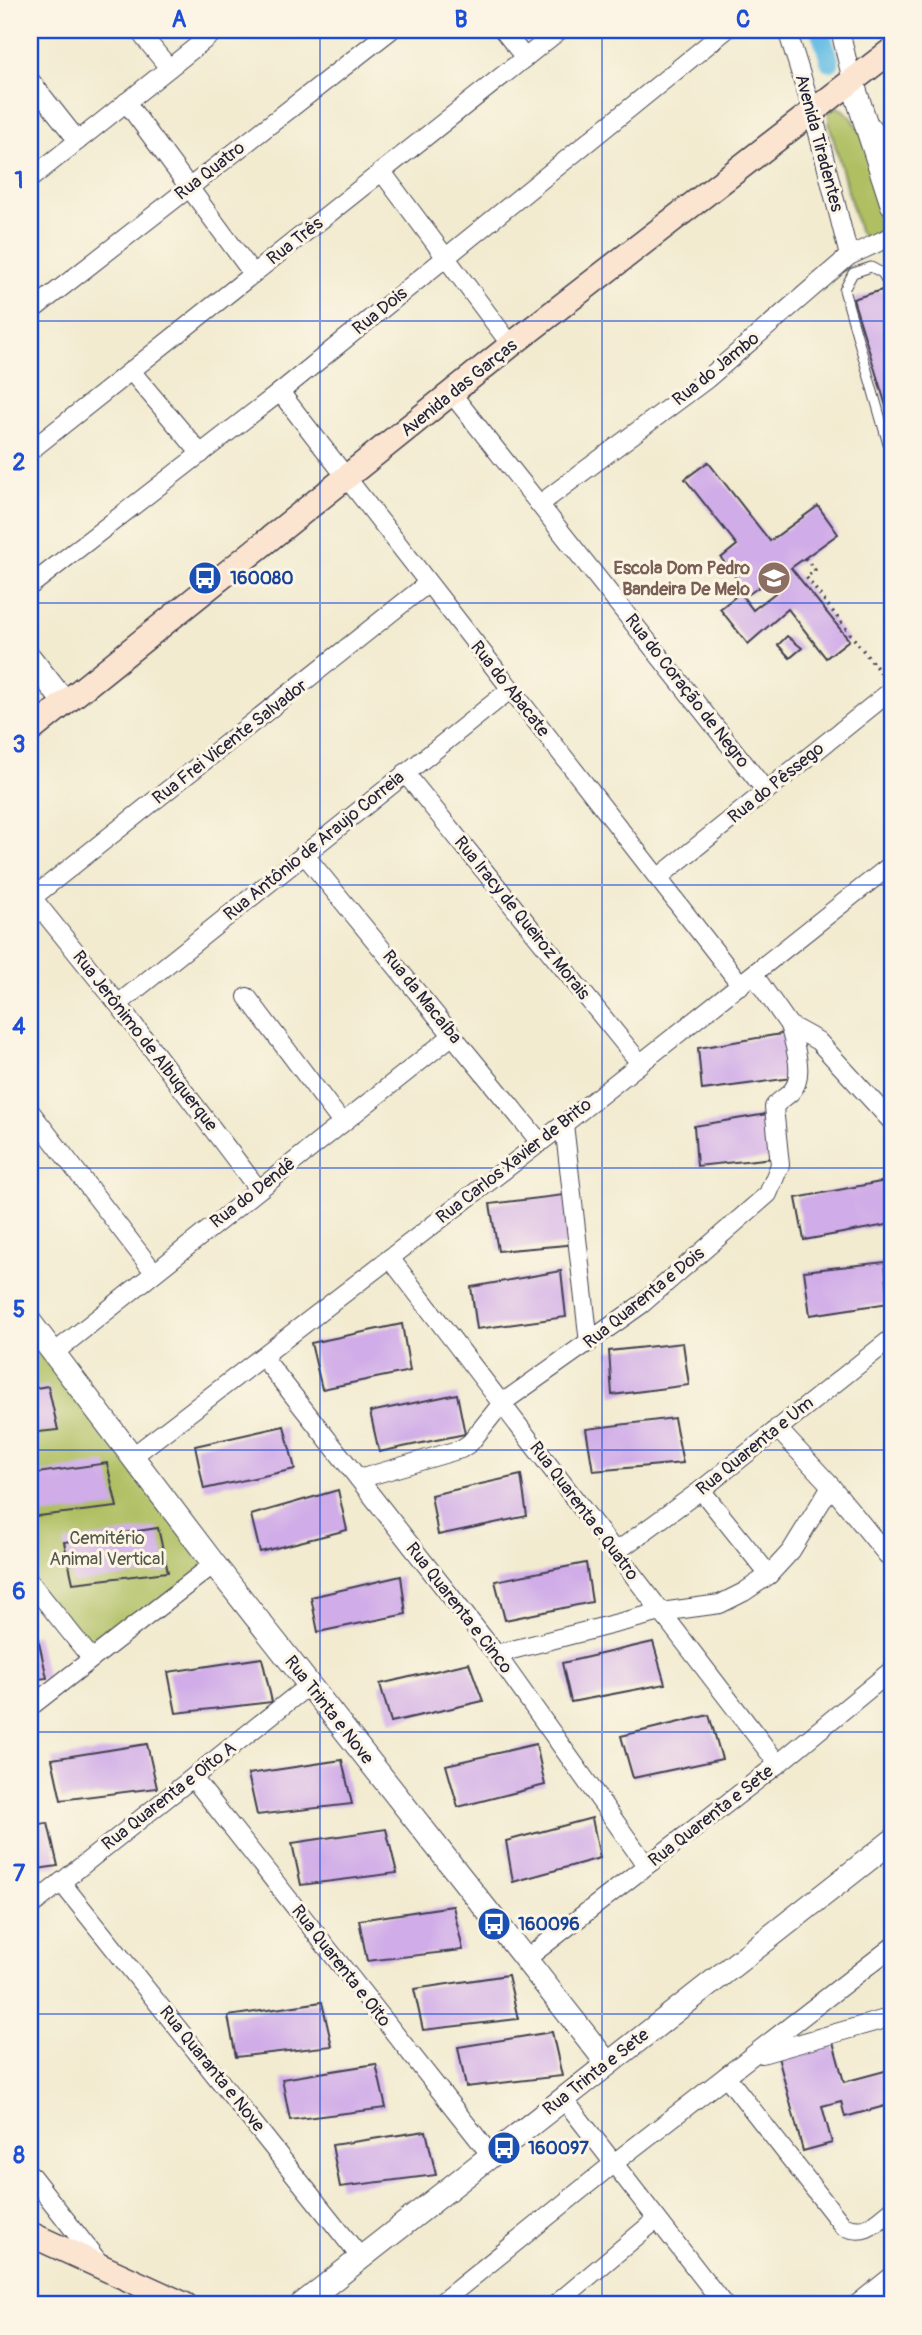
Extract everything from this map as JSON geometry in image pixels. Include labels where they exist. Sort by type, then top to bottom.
[{"type":"main road","name":"Avenida das Garças","points":[[30,731],[512,345],[892,50]]},
{"type":"main road","points":[[30,2235],[185,2305]]},
{"type":"street","points":[[138,30],[169,68]]},
{"type":"street","points":[[30,179],[217,30]]},
{"type":"street","name":"Rua Quatro","points":[[30,312],[391,30]]},
{"type":"street","points":[[503,30],[525,58]]},
{"type":"street","name":"Rua Três","points":[[30,451],[560,30]]},
{"type":"street","name":"Rua Dois","points":[[30,586],[280,392],[726,30]]},
{"type":"street","name":"Avenida Tiradentes","points":[[788,30],[813,113],[849,256]]},
{"type":"street","points":[[841,30],[852,80],[892,204]]},
{"type":"street","points":[[30,79],[78,141]]},
{"type":"street","points":[[125,102],[253,274]]},
{"type":"street","points":[[864,118],[892,151]]},
{"type":"street","points":[[382,172],[512,345]]},
{"type":"street","name":"Rua do Jambo","points":[[540,503],[707,379],[849,256],[892,236]]},
{"type":"street","points":[[131,371],[201,454]]},
{"type":"street","name":"Rua do Abacate","points":[[280,392],[427,584],[659,877],[789,1025]]},
{"type":"street","name":"Rua do Coração de Negro","points":[[452,394],[766,791]]},
{"type":"street","name":"Rua Frei Vicente Salvador","points":[[31,897],[427,584]]},
{"type":"street","points":[[30,658],[65,703]]},
{"type":"street","name":"Rua do Pêssego","points":[[659,877],[766,791],[888,684]]},
{"type":"street","name":"Rua Antônio de Araujo Correia","points":[[118,1004],[511,689]]},
{"type":"street","name":"Rua Iracy de Queiroz Morais","points":[[405,773],[640,1063]]},
{"type":"street","name":"Rua da Macaíba","points":[[304,854],[539,1141]]},
{"type":"street","name":"Rua Carlos Xavier de Brito","points":[[134,1455],[564,1124],[892,864]]},
{"type":"street","name":"Rua Jerônimo de Albuquerque","points":[[31,897],[118,1004],[258,1189]]},
{"type":"street","points":[[247,997],[342,1123]]},
{"type":"street","points":[[789,1025],[818,1041],[892,1122]]},
{"type":"street","name":"Rua Quarenta e Dois","points":[[359,1479],[461,1449],[470,1443],[502,1403],[642,1304],[768,1194],[780,1165],[774,1107],[790,1093],[797,1082],[797,1054],[789,1025]]},
{"type":"street","name":"Rua do Dendê","points":[[54,1353],[453,1035]]},
{"type":"street","points":[[30,1111],[154,1272]]},
{"type":"street","points":[[564,1124],[589,1343]]},
{"type":"street","name":"Rua Quarenta e Quatro","points":[[390,1258],[778,1764]]},
{"type":"street","name":"Rua Trinta e Nove","points":[[30,1322],[134,1455],[214,1564],[608,2064]]},
{"type":"street","name":"Rua Quarenta e Um","points":[[616,1552],[701,1490],[777,1427],[889,1346]]},
{"type":"street","name":"Rua Quarenta e Cinco","points":[[263,1357],[496,1654],[646,1865]]},
{"type":"street","points":[[777,1427],[831,1486],[892,1561]]},
{"type":"street","points":[[496,1654],[662,1612],[720,1604],[769,1575],[791,1551],[831,1486]]},
{"type":"street","points":[[701,1490],[769,1575]]},
{"type":"street","points":[[30,1707],[214,1564]]},
{"type":"street","points":[[30,1582],[91,1658]]},
{"type":"street","name":"Rua Quarenta e Sete","points":[[526,1959],[778,1764],[892,1670]]},
{"type":"street","name":"Rua Quarenta e Oito A","points":[[30,1907],[309,1685]]},
{"type":"street","name":"Rua Quarenta e Oito","points":[[192,1778],[489,2154]]},
{"type":"street","name":"Rua Trinta e Sete","points":[[301,2305],[489,2154],[892,1841]]},
{"type":"street","name":"Rua Quaranta e Nove","points":[[61,1882],[361,2258]]},
{"type":"street","points":[[438,2305],[614,2163],[892,1948]]},
{"type":"street","points":[[752,2056],[892,2017]]},
{"type":"street","points":[[726,2076],[843,2226],[853,2231],[868,2230],[892,2210]]},
{"type":"street","points":[[563,2098],[657,2219],[714,2302]]},
{"type":"street","points":[[30,2174],[105,2270]]},
{"type":"street","points":[[555,2305],[657,2219]]},
{"type":"street","points":[[856,2305],[892,2276]]},
{"type":"lane","points":[[892,290],[882,273],[865,267],[848,279],[844,290],[892,458]]},
{"type":"path","points":[[805,558],[815,570],[806,577],[888,684]]},
{"type":"green space","points":[[837,107],[847,113],[863,137],[890,215],[890,231],[865,239],[859,231],[829,123],[829,112]]},
{"type":"green space","name":"Cemitério Animal Vertical","points":[[30,1322],[214,1564],[91,1658],[30,1582]]},
{"type":"building","points":[[882,290],[892,322],[892,425],[853,299]]},
{"type":"building","points":[[708,462],[770,541],[818,506],[838,534],[791,568],[849,640],[826,658],[788,609],[748,644],[720,609],[740,593],[753,610],[775,593],[766,582],[749,594],[721,558],[737,545],[685,479]]},
{"type":"building","points":[[787,636],[802,648],[790,658],[778,645]]},
{"type":"building","points":[[787,1033],[792,1078],[702,1090],[698,1048]]},
{"type":"building","points":[[767,1114],[774,1158],[697,1166],[694,1126]]},
{"type":"building","points":[[891,1180],[892,1224],[804,1240],[796,1198]]},
{"type":"building","points":[[572,1194],[578,1244],[498,1251],[490,1204]]},
{"type":"building","points":[[885,1262],[889,1303],[810,1315],[804,1271]]},
{"type":"building","points":[[561,1271],[566,1317],[477,1329],[471,1287]]},
{"type":"building","points":[[402,1324],[410,1371],[322,1389],[311,1343]]},
{"type":"building","points":[[683,1343],[689,1385],[612,1395],[609,1351]]},
{"type":"building","points":[[48,1386],[58,1430],[30,1433],[30,1389]]},
{"type":"building","points":[[457,1394],[465,1434],[379,1452],[370,1412]]},
{"type":"building","points":[[674,1418],[683,1463],[593,1471],[586,1429]]},
{"type":"building","points":[[284,1426],[295,1469],[204,1489],[195,1446]]},
{"type":"building","points":[[107,1463],[117,1507],[30,1517],[30,1474]]},
{"type":"building","points":[[521,1475],[527,1516],[438,1535],[431,1495]]},
{"type":"building","points":[[338,1490],[347,1530],[260,1552],[251,1515]]},
{"type":"building","points":[[158,1528],[168,1572],[73,1583],[64,1542]]},
{"type":"building","points":[[586,1563],[592,1602],[505,1620],[495,1581]]},
{"type":"building","points":[[401,1576],[406,1614],[318,1632],[311,1597]]},
{"type":"building","points":[[37,1634],[47,1678],[30,1680],[30,1636]]},
{"type":"building","points":[[653,1642],[665,1684],[571,1702],[562,1663]]},
{"type":"building","points":[[262,1658],[272,1702],[176,1713],[168,1672]]},
{"type":"building","points":[[469,1663],[483,1701],[391,1722],[380,1684]]},
{"type":"building","points":[[709,1715],[722,1759],[633,1778],[621,1736]]},
{"type":"building","points":[[147,1744],[157,1788],[61,1800],[52,1759]]},
{"type":"building","points":[[536,1744],[545,1785],[458,1807],[446,1765]]},
{"type":"building","points":[[342,1760],[352,1804],[257,1815],[248,1774]]},
{"type":"building","points":[[592,1818],[600,1858],[513,1882],[506,1841]]},
{"type":"building","points":[[48,1823],[58,1866],[30,1870],[30,1825]]},
{"type":"building","points":[[386,1829],[397,1873],[301,1885],[292,1843]]},
{"type":"building","points":[[453,1906],[463,1950],[367,1961],[359,1920]]},
{"type":"building","points":[[508,1975],[518,2019],[423,2030],[414,1989]]},
{"type":"building","points":[[322,2002],[332,2046],[236,2057],[228,2016]]},
{"type":"building","points":[[552,2032],[562,2076],[466,2087],[458,2047]]},
{"type":"building","points":[[833,2042],[844,2082],[892,2069],[892,2089],[888,2090],[892,2104],[845,2117],[841,2101],[822,2106],[832,2143],[803,2151],[778,2057]]},
{"type":"building","points":[[376,2064],[386,2108],[290,2120],[282,2079]]},
{"type":"building","points":[[426,2131],[436,2175],[340,2187],[332,2145]]},
{"type":"waterway","points":[[820,30],[830,62]]},
{"type":"place","name":"160080","points":[[205,578]]},
{"type":"place","name":"Escola Dom Pedro Bandeira De Melo","points":[[774,578]]},
{"type":"place","name":"160096","points":[[494,1924]]},
{"type":"place","name":"160097","points":[[504,2148]]}]
